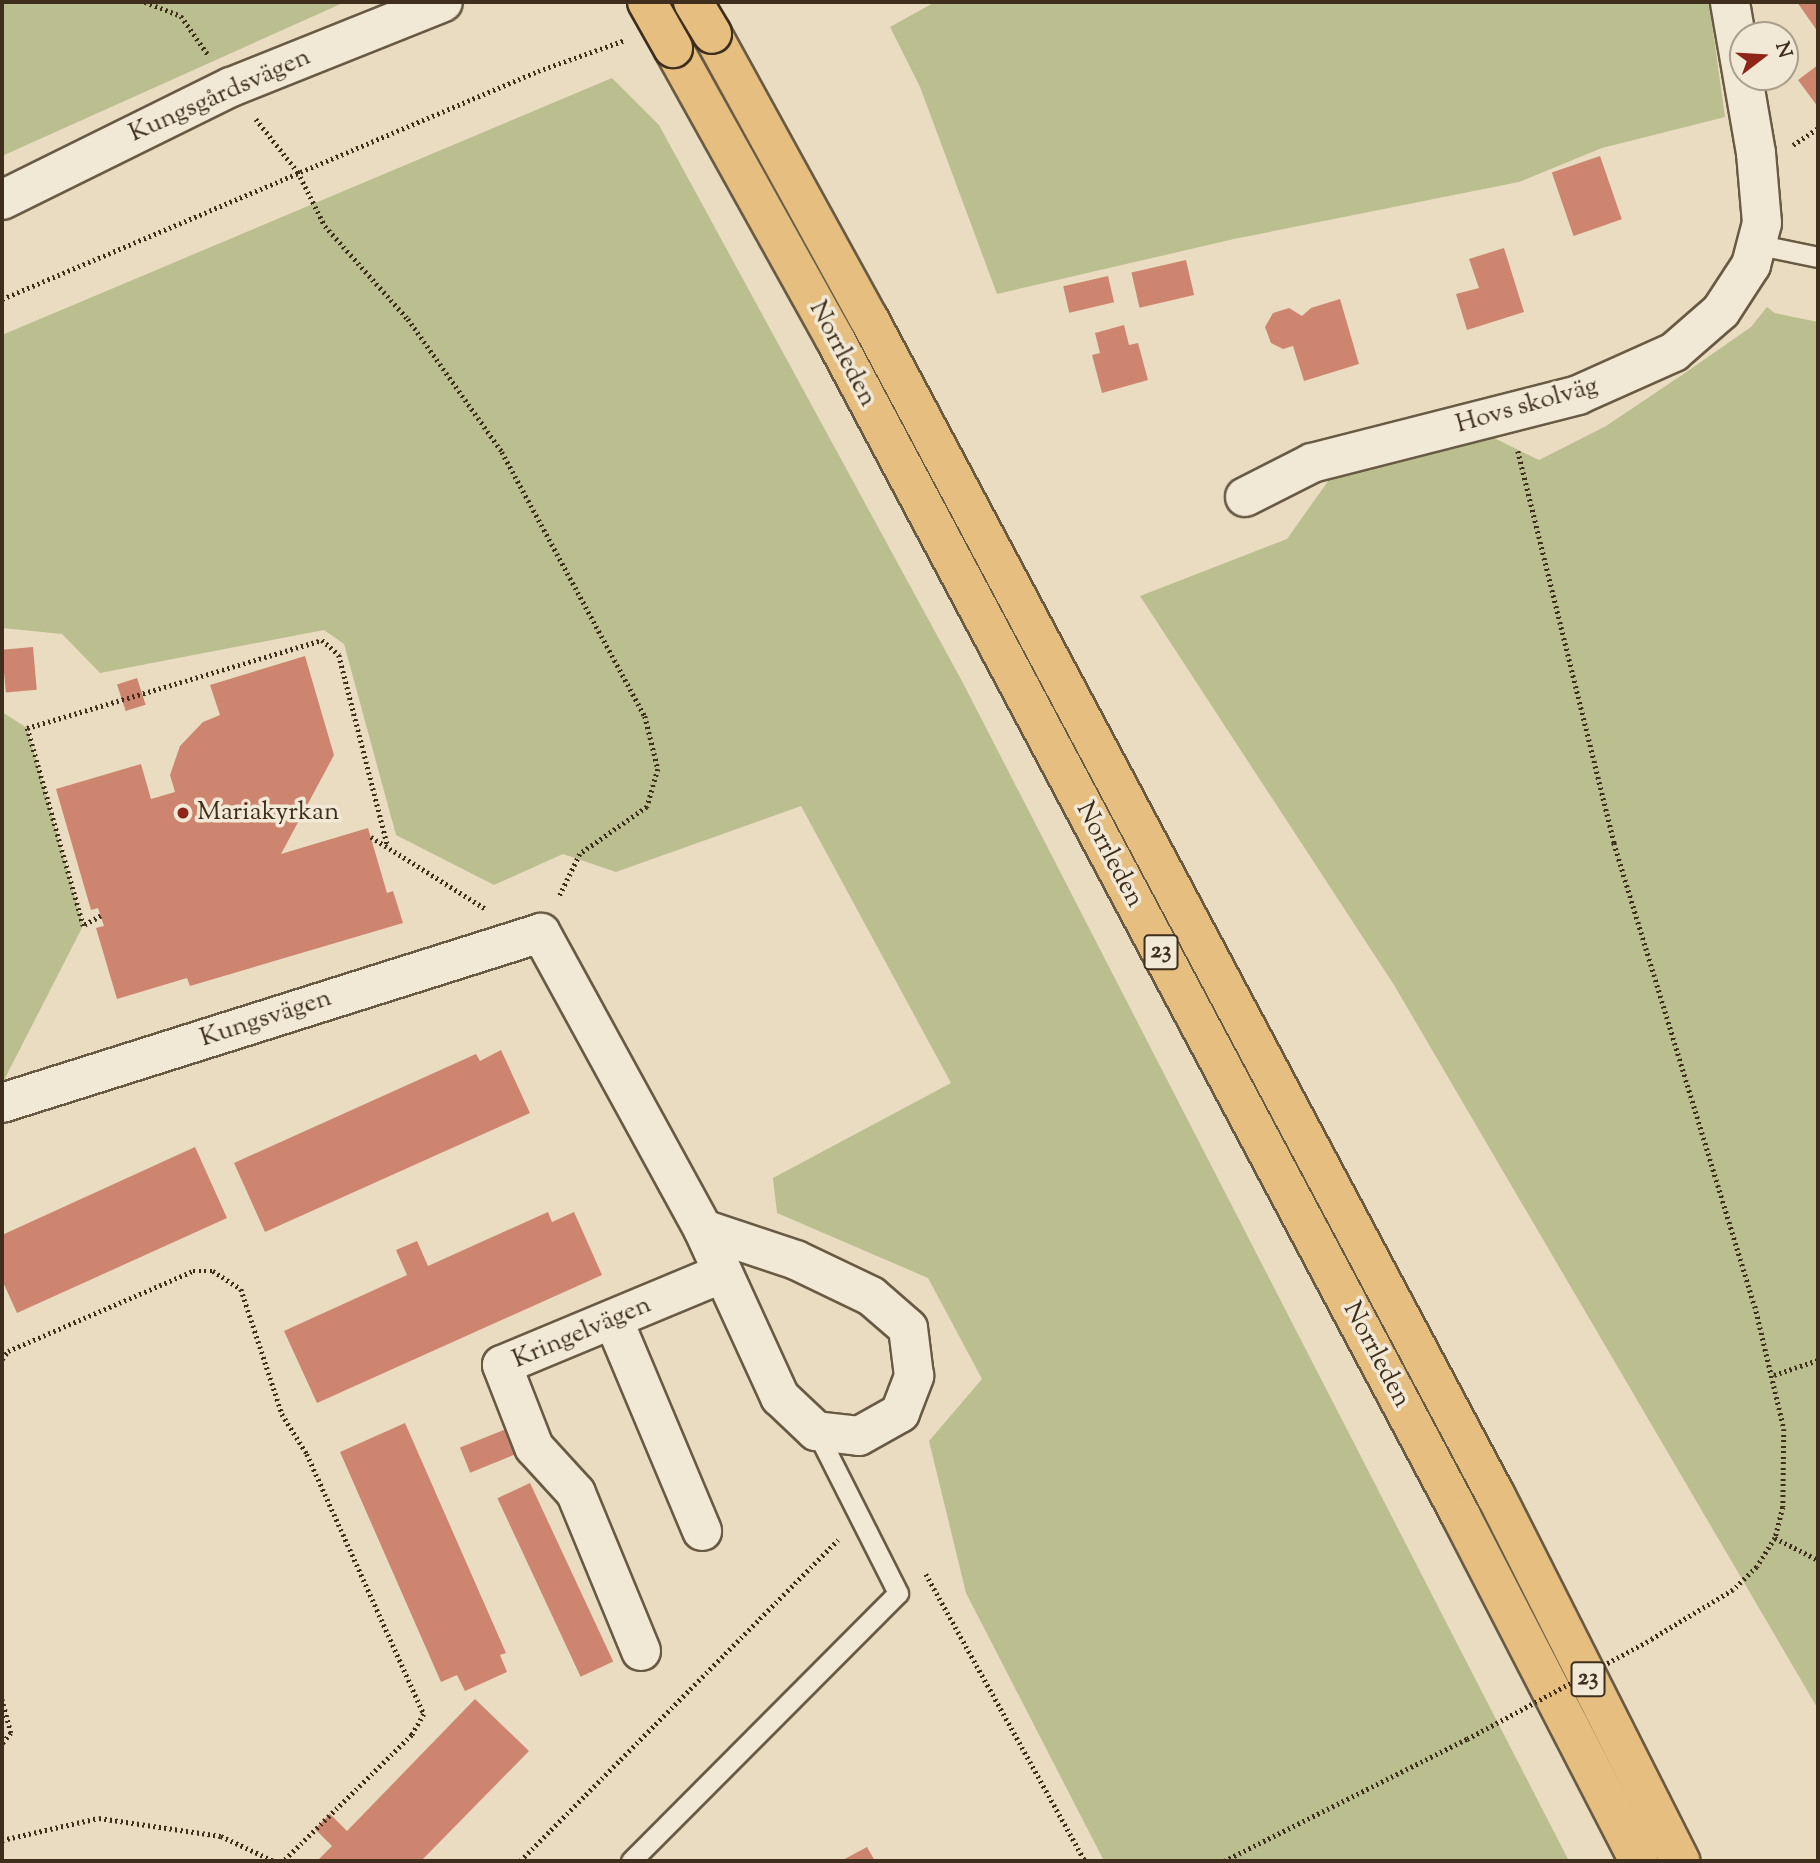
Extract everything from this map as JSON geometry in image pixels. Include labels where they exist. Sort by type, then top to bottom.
[{"type":"highway","name":"Norrleden","points":[[648,2],[913,486],[1461,1516],[1639,1861]]},
{"type":"highway","name":"Norrleden","points":[[693,2],[875,331],[1483,1472],[1680,1861]]},
{"type":"street","name":"Kungsgårdsvägen","points":[[2,200],[231,87],[443,2]]},
{"type":"street","points":[[1730,2],[1756,153],[1760,245]]},
{"type":"street","name":"Hovs skolväg","points":[[1245,497],[1312,463],[1508,416],[1578,396],[1674,352],[1721,311],[1760,245]]},
{"type":"street","points":[[536,934],[703,1229],[780,1397],[816,1431],[859,1436],[900,1413],[914,1376],[908,1328],[871,1296],[796,1260],[703,1229]]},
{"type":"street","name":"Kungsvägen","points":[[2,1103],[536,934]]},
{"type":"street","name":"Kringelvägen","points":[[641,1651],[576,1493],[534,1447],[502,1365],[723,1273]]},
{"type":"street","points":[[613,1319],[702,1531]]},
{"type":"lane","points":[[1760,245],[1818,257]]},
{"type":"lane","points":[[631,1861],[898,1593],[816,1431]]},
{"type":"path","points":[[2,299],[538,71],[628,39]]},
{"type":"path","points":[[298,172],[325,226],[408,319],[502,452],[645,716],[658,769],[647,807],[580,854],[536,934],[371,837]]},
{"type":"path","points":[[1224,1861],[1467,1739],[1652,1639],[1733,1590],[1757,1567],[1775,1538],[1786,1476],[1784,1429],[1774,1375],[1614,843],[1541,530],[1508,416]]},
{"type":"path","points":[[101,916],[83,926],[27,728],[323,640],[339,655],[388,847]]},
{"type":"path","points":[[2,1359],[8,1351],[193,1270],[213,1271],[241,1289],[282,1414],[307,1454],[424,1714],[412,1735],[284,1861]]},
{"type":"path","points":[[1774,1375],[1818,1360]]},
{"type":"path","points":[[520,1861],[860,1518]]},
{"type":"path","points":[[1775,1538],[1818,1560]]},
{"type":"path","points":[[919,1564],[1085,1861]]},
{"type":"path","points":[[2,1699],[11,1733],[2,1744]]},
{"type":"path","points":[[2,1840],[99,1818],[221,1836],[274,1861]]},
{"type":"green space","points":[[2,2],[345,2],[2,156]]},
{"type":"green space","points":[[935,2],[1709,2],[1725,117],[1602,148],[1519,182],[1234,239],[997,294],[920,87],[890,27]]},
{"type":"green space","points":[[612,78],[659,125],[963,683],[1569,1861],[1104,1861],[966,1593],[929,1441],[982,1379],[928,1278],[777,1213],[773,1178],[951,1083],[801,806],[616,872],[563,854],[494,885],[396,835],[344,644],[324,630],[100,673],[62,634],[2,628],[2,335]]},
{"type":"green space","points":[[1767,307],[1775,313],[1818,322],[1818,1709],[1394,985],[1140,596],[1287,539],[1331,477],[1492,437],[1539,460],[1606,426],[1682,375],[1751,327]]},
{"type":"green space","points":[[2,712],[27,728],[83,926],[2,1084]]},
{"type":"building","points":[[1797,2],[1818,2],[1818,32]]},
{"type":"building","points":[[1818,65],[1818,107],[1799,81]]},
{"type":"building","points":[[1600,156],[1622,219],[1574,236],[1552,173]]},
{"type":"building","points":[[1504,248],[1524,312],[1467,330],[1456,294],[1479,288],[1469,259]]},
{"type":"building","points":[[1186,260],[1194,295],[1140,308],[1131,273]]},
{"type":"building","points":[[1108,276],[1114,302],[1069,313],[1063,286]]},
{"type":"building","points":[[1340,299],[1359,364],[1304,381],[1293,346],[1283,349],[1271,343],[1265,327],[1273,313],[1289,308],[1302,316],[1311,308]]},
{"type":"building","points":[[1124,325],[1129,345],[1138,343],[1148,380],[1102,393],[1092,355],[1100,353],[1095,333]]},
{"type":"building","points":[[33,647],[37,690],[6,693],[2,650]]},
{"type":"building","name":"Mariakyrkan","points":[[305,656],[334,755],[281,854],[368,828],[387,893],[393,891],[403,923],[190,986],[187,978],[117,999],[96,928],[104,926],[98,908],[91,910],[56,789],[141,764],[151,799],[175,792],[170,775],[180,746],[203,722],[220,715],[210,685]]},
{"type":"building","points":[[137,678],[146,705],[126,711],[117,684]]},
{"type":"building","points":[[501,1050],[530,1113],[265,1232],[234,1163],[476,1054],[480,1061]]},
{"type":"building","points":[[195,1147],[227,1218],[17,1313],[2,1280],[2,1235]]},
{"type":"building","points":[[548,1212],[552,1222],[574,1212],[602,1275],[317,1403],[284,1331],[407,1275],[396,1250],[417,1241],[428,1266]]},
{"type":"building","points":[[405,1423],[506,1653],[500,1655],[507,1672],[465,1691],[457,1675],[441,1682],[340,1452]]},
{"type":"building","points":[[511,1427],[521,1452],[470,1473],[460,1448]]},
{"type":"building","points":[[530,1483],[613,1662],[581,1677],[497,1498]]},
{"type":"building","points":[[475,1699],[529,1751],[421,1861],[317,1861],[332,1846],[315,1829],[330,1814],[347,1831]]},
{"type":"building","points":[[867,1847],[875,1861],[841,1861]]},
{"type":"place","name":"Mariakyrkan","points":[[183,813]]}]
